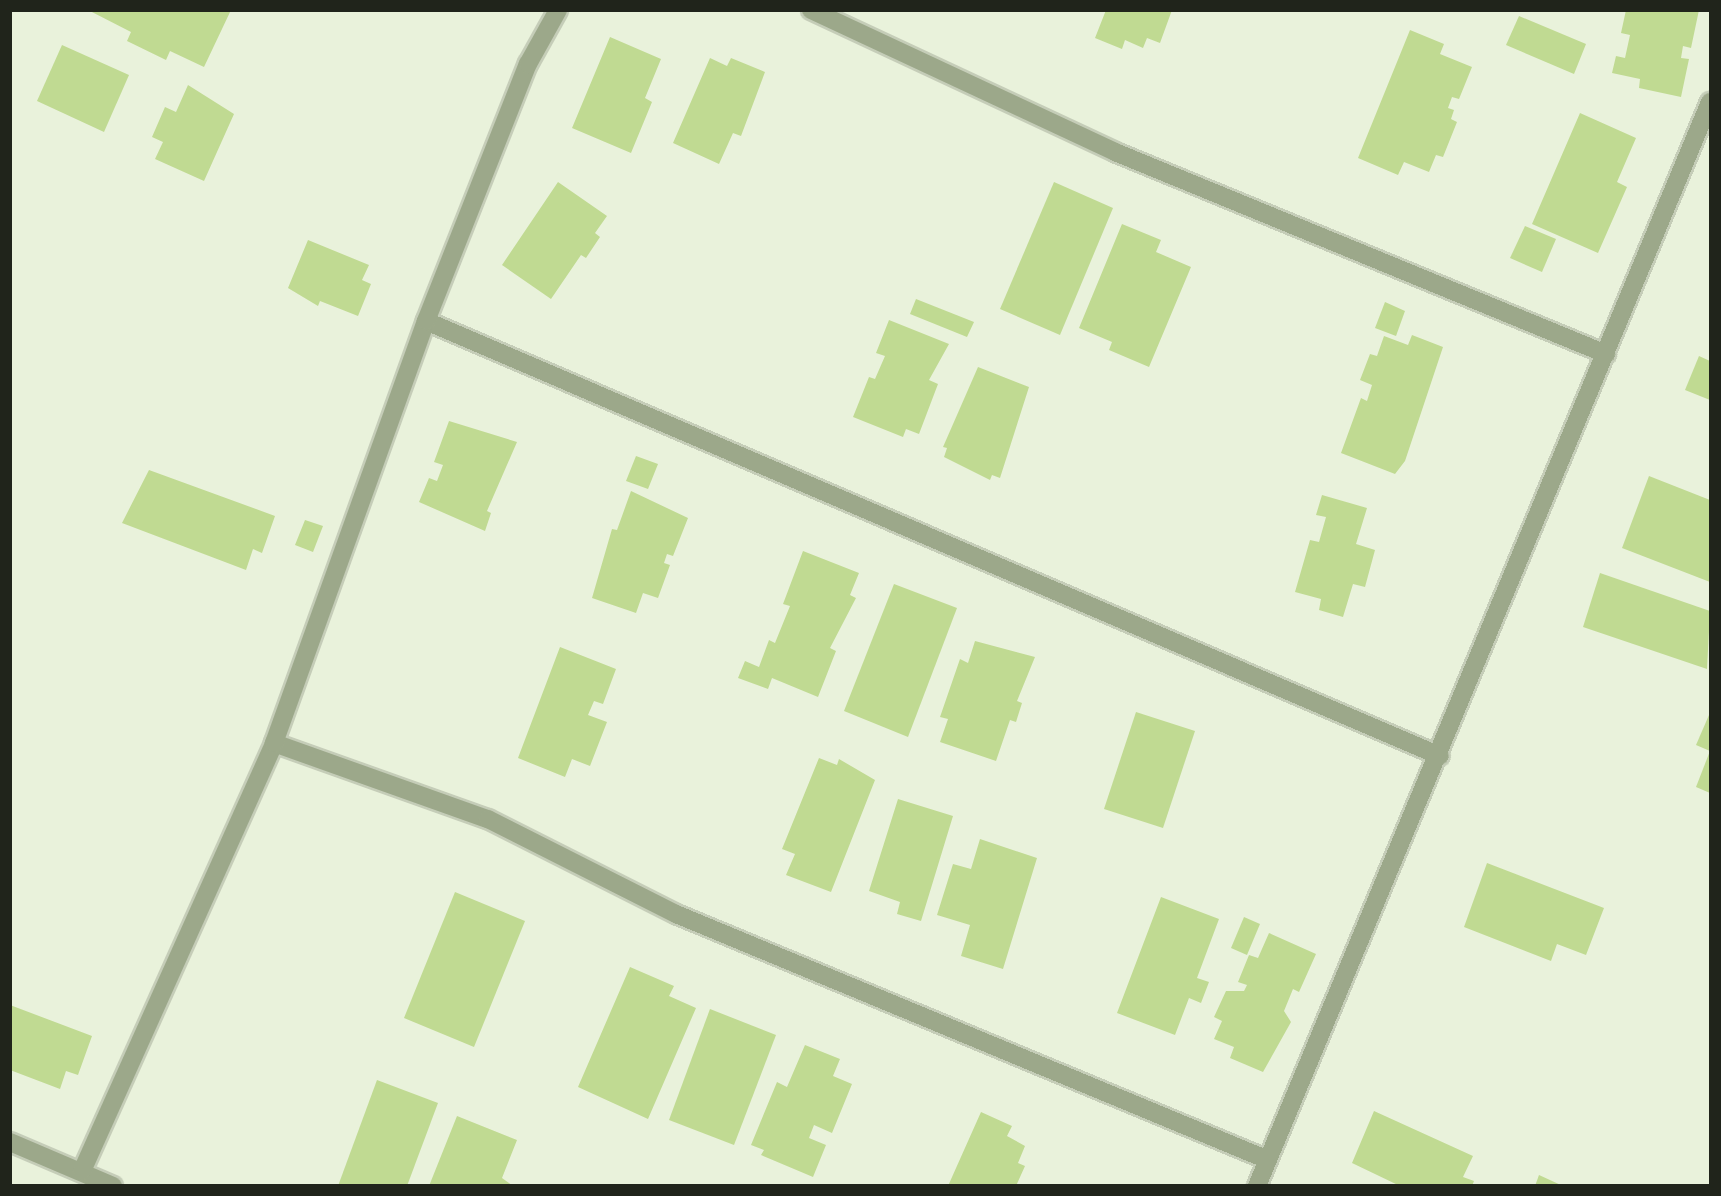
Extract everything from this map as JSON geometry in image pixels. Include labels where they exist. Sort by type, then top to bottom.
[{"type":"street","points":[[82,1171],[274,743],[426,321],[528,64],[558,10]]},
{"type":"street","points":[[811,10],[1115,152],[1606,354]]},
{"type":"street","points":[[1257,1185],[1440,756],[1710,102]]},
{"type":"street","points":[[426,321],[1440,756]]},
{"type":"street","points":[[274,743],[488,819],[676,914],[1268,1160]]},
{"type":"street","points":[[10,1142],[113,1185]]},
{"type":"building","points":[[88,10],[231,10],[204,67],[170,51],[166,60],[127,41],[131,32]]},
{"type":"building","points":[[1106,10],[1172,10],[1160,43],[1147,38],[1143,48],[1125,40],[1122,49],[1095,38]]},
{"type":"building","points":[[1626,10],[1699,10],[1691,48],[1683,46],[1681,58],[1689,59],[1681,97],[1639,88],[1640,79],[1612,73],[1616,56],[1625,58],[1630,35],[1621,33]]},
{"type":"building","points":[[1519,16],[1586,44],[1574,74],[1506,45]]},
{"type":"building","points":[[1410,30],[1444,44],[1440,54],[1472,67],[1459,99],[1452,97],[1448,108],[1454,110],[1451,119],[1457,122],[1443,157],[1436,155],[1429,172],[1404,162],[1398,175],[1358,158]]},
{"type":"building","points":[[610,37],[661,59],[645,98],[652,102],[631,153],[572,128]]},
{"type":"building","points":[[62,45],[129,75],[104,132],[37,101]]},
{"type":"building","points":[[710,58],[727,66],[731,58],[765,72],[741,136],[733,133],[719,164],[673,143]]},
{"type":"building","points":[[188,85],[234,114],[204,181],[155,159],[163,142],[152,137],[165,107],[176,112]]},
{"type":"building","points":[[1580,113],[1636,138],[1617,182],[1627,187],[1598,253],[1532,224]]},
{"type":"building","points":[[558,182],[607,216],[595,233],[600,237],[586,258],[581,255],[551,299],[502,265]]},
{"type":"building","points":[[1054,182],[1113,208],[1060,335],[1000,309]]},
{"type":"building","points":[[1122,224],[1161,240],[1156,252],[1191,267],[1149,367],[1109,350],[1112,342],[1079,328]]},
{"type":"building","points":[[1525,226],[1556,239],[1542,272],[1510,258]]},
{"type":"building","points":[[308,240],[369,265],[362,280],[371,284],[358,316],[320,301],[318,306],[288,288]]},
{"type":"building","points":[[916,299],[974,322],[967,337],[910,314]]},
{"type":"building","points":[[1385,302],[1405,311],[1396,336],[1375,328]]},
{"type":"building","points":[[889,320],[949,344],[929,380],[938,384],[919,434],[906,429],[903,437],[853,417],[869,377],[875,379],[885,356],[876,353]]},
{"type":"building","points":[[1412,335],[1443,347],[1405,461],[1395,474],[1341,453],[1361,398],[1367,401],[1372,385],[1360,380],[1370,354],[1377,356],[1384,336],[1408,345]]},
{"type":"building","points":[[1699,356],[1710,361],[1710,400],[1685,390]]},
{"type":"building","points":[[978,367],[1029,387],[1000,478],[992,475],[990,480],[944,457],[947,448],[943,447]]},
{"type":"building","points":[[449,421],[517,442],[487,511],[491,513],[485,531],[419,502],[429,478],[437,481],[443,465],[434,462]]},
{"type":"building","points":[[636,456],[658,464],[648,489],[626,481]]},
{"type":"building","points":[[149,470],[275,516],[262,553],[253,549],[246,570],[122,523]]},
{"type":"building","points":[[1649,476],[1710,500],[1710,582],[1622,548]]},
{"type":"building","points":[[631,491],[688,518],[673,556],[667,554],[664,563],[670,565],[658,598],[643,593],[636,613],[592,598],[612,529],[617,530]]},
{"type":"building","points":[[1322,495],[1367,508],[1356,544],[1375,550],[1365,587],[1353,584],[1343,617],[1319,610],[1321,599],[1295,592],[1310,540],[1319,542],[1326,517],[1316,515]]},
{"type":"building","points":[[305,520],[323,526],[313,552],[295,545]]},
{"type":"building","points":[[803,551],[859,573],[850,595],[856,598],[830,648],[836,651],[818,697],[772,678],[768,689],[738,678],[745,661],[759,667],[769,640],[775,643],[790,606],[783,604]]},
{"type":"building","points":[[1600,573],[1710,611],[1707,669],[1583,627]]},
{"type":"building","points":[[894,584],[957,608],[908,737],[844,711]]},
{"type":"building","points":[[975,641],[1035,657],[1017,701],[1022,703],[1016,722],[1010,720],[996,761],[940,742],[948,719],[940,717],[960,659],[968,663]]},
{"type":"building","points":[[560,647],[616,669],[603,704],[594,701],[588,715],[607,722],[590,766],[572,759],[565,777],[518,758]]},
{"type":"building","points":[[1136,712],[1195,731],[1163,828],[1104,809]]},
{"type":"building","points":[[1710,716],[1710,751],[1696,745]]},
{"type":"building","points":[[1710,751],[1710,793],[1696,787]]},
{"type":"building","points":[[819,758],[837,765],[839,759],[875,780],[831,892],[786,875],[795,854],[782,849]]},
{"type":"building","points":[[898,799],[953,816],[921,921],[897,914],[900,902],[869,891]]},
{"type":"building","points":[[980,839],[1037,858],[1003,969],[961,956],[970,925],[937,915],[953,864],[971,869]]},
{"type":"building","points":[[1487,863],[1604,908],[1586,955],[1557,944],[1551,961],[1464,927]]},
{"type":"building","points":[[455,892],[525,921],[474,1047],[404,1018]]},
{"type":"building","points":[[1161,897],[1219,919],[1197,978],[1209,982],[1201,1003],[1189,998],[1175,1035],[1117,1013]]},
{"type":"building","points":[[1244,917],[1260,924],[1247,955],[1231,948]]},
{"type":"building","points":[[1269,933],[1316,954],[1299,992],[1293,989],[1284,1011],[1291,1022],[1263,1072],[1230,1058],[1234,1047],[1214,1039],[1222,1021],[1214,1017],[1226,991],[1244,991],[1247,985],[1238,982],[1249,955],[1258,958]]},
{"type":"building","points":[[630,967],[674,986],[669,996],[696,1008],[648,1119],[578,1087]]},
{"type":"building","points":[[10,1005],[92,1036],[78,1075],[66,1071],[60,1089],[10,1070]]},
{"type":"building","points":[[710,1009],[776,1035],[734,1145],[669,1120]]},
{"type":"building","points":[[805,1045],[840,1059],[833,1076],[852,1084],[832,1133],[814,1125],[809,1138],[826,1145],[813,1177],[761,1155],[764,1150],[751,1145],[777,1082],[787,1087]]},
{"type":"building","points":[[377,1080],[438,1103],[407,1186],[338,1186]]},
{"type":"building","points":[[1374,1111],[1473,1156],[1463,1177],[1474,1181],[1472,1186],[1400,1186],[1352,1163]]},
{"type":"building","points":[[981,1112],[1012,1126],[1007,1136],[1025,1146],[1018,1163],[1025,1166],[1016,1186],[948,1186]]},
{"type":"building","points":[[457,1116],[517,1140],[502,1178],[513,1186],[429,1186]]},
{"type":"building","points":[[1539,1175],[1563,1186],[1535,1186]]}]
